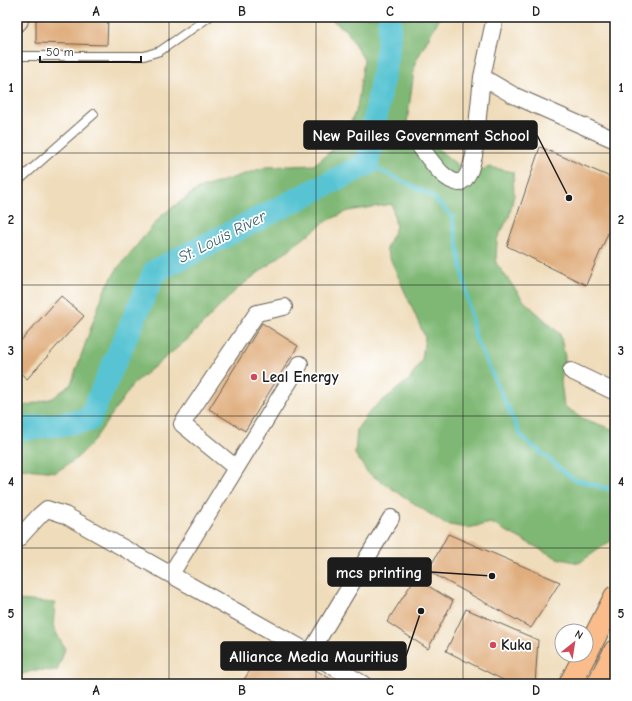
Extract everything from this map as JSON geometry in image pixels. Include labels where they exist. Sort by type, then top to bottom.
[{"type":"highway","points":[[594,638],[615,597]]},
{"type":"highway","points":[[598,684],[615,651]]},
{"type":"highway","points":[[570,684],[581,663]]},
{"type":"street","points":[[421,148],[446,178],[452,182],[459,183],[465,179],[470,170],[474,156],[482,77],[495,17]]},
{"type":"street","points":[[482,77],[513,95],[615,140]]},
{"type":"street","points":[[236,468],[182,424],[257,313],[284,306]]},
{"type":"street","points":[[171,574],[300,364]]},
{"type":"street","points":[[571,371],[615,392]]},
{"type":"street","points":[[17,540],[47,509],[65,515],[310,652],[359,683]]},
{"type":"street","points":[[310,652],[391,518]]},
{"type":"lane","points":[[17,56],[144,56],[160,51],[210,17]]},
{"type":"lane","points":[[17,182],[94,114]]},
{"type":"green space","points":[[328,17],[440,17],[415,63],[407,123],[468,174],[490,167],[513,172],[514,195],[509,217],[497,239],[496,263],[524,301],[560,334],[565,357],[561,382],[564,406],[584,419],[615,430],[615,538],[579,563],[557,558],[491,523],[467,528],[445,524],[367,472],[355,454],[357,429],[371,410],[410,379],[422,359],[425,337],[386,249],[396,227],[392,204],[348,211],[325,222],[237,289],[188,339],[133,384],[92,443],[76,459],[56,472],[17,468],[17,408],[53,398],[71,384],[104,291],[117,269],[162,215],[198,189],[266,167],[314,165],[342,142],[357,108],[364,60],[347,31]]},
{"type":"green space","points":[[17,600],[55,603],[53,627],[65,649],[57,671],[35,670],[17,676]]},
{"type":"building","points":[[36,17],[108,17],[107,45],[36,43]]},
{"type":"building","points":[[540,147],[615,179],[615,217],[586,285],[507,246]]},
{"type":"building","points":[[61,296],[84,316],[27,379],[17,370],[17,345]]},
{"type":"building","name":"Leal Energy","points":[[262,323],[298,346],[245,431],[209,409]]},
{"type":"building","points":[[448,534],[560,582],[531,628],[428,571]]},
{"type":"building","points":[[415,578],[453,601],[428,649],[387,622]]},
{"type":"building","name":"Kuka","points":[[466,609],[538,640],[535,684],[511,684],[446,651]]},
{"type":"building","points":[[269,642],[339,684],[241,684]]},
{"type":"waterway","name":"St. Louis River","points":[[17,430],[89,420],[155,271],[367,164],[388,47],[390,17]]},
{"type":"waterway","points":[[367,164],[431,195],[452,216],[475,337],[521,436],[573,479],[615,491]]},
{"type":"place","name":"New Pailles Government School","points":[[569,198]]},
{"type":"place","name":"Leal Energy","points":[[254,377]]},
{"type":"place","name":"mcs printing","points":[[492,576]]},
{"type":"place","name":"Alliance Media Mauritius","points":[[421,611]]},
{"type":"place","name":"Kuka","points":[[493,645]]}]
